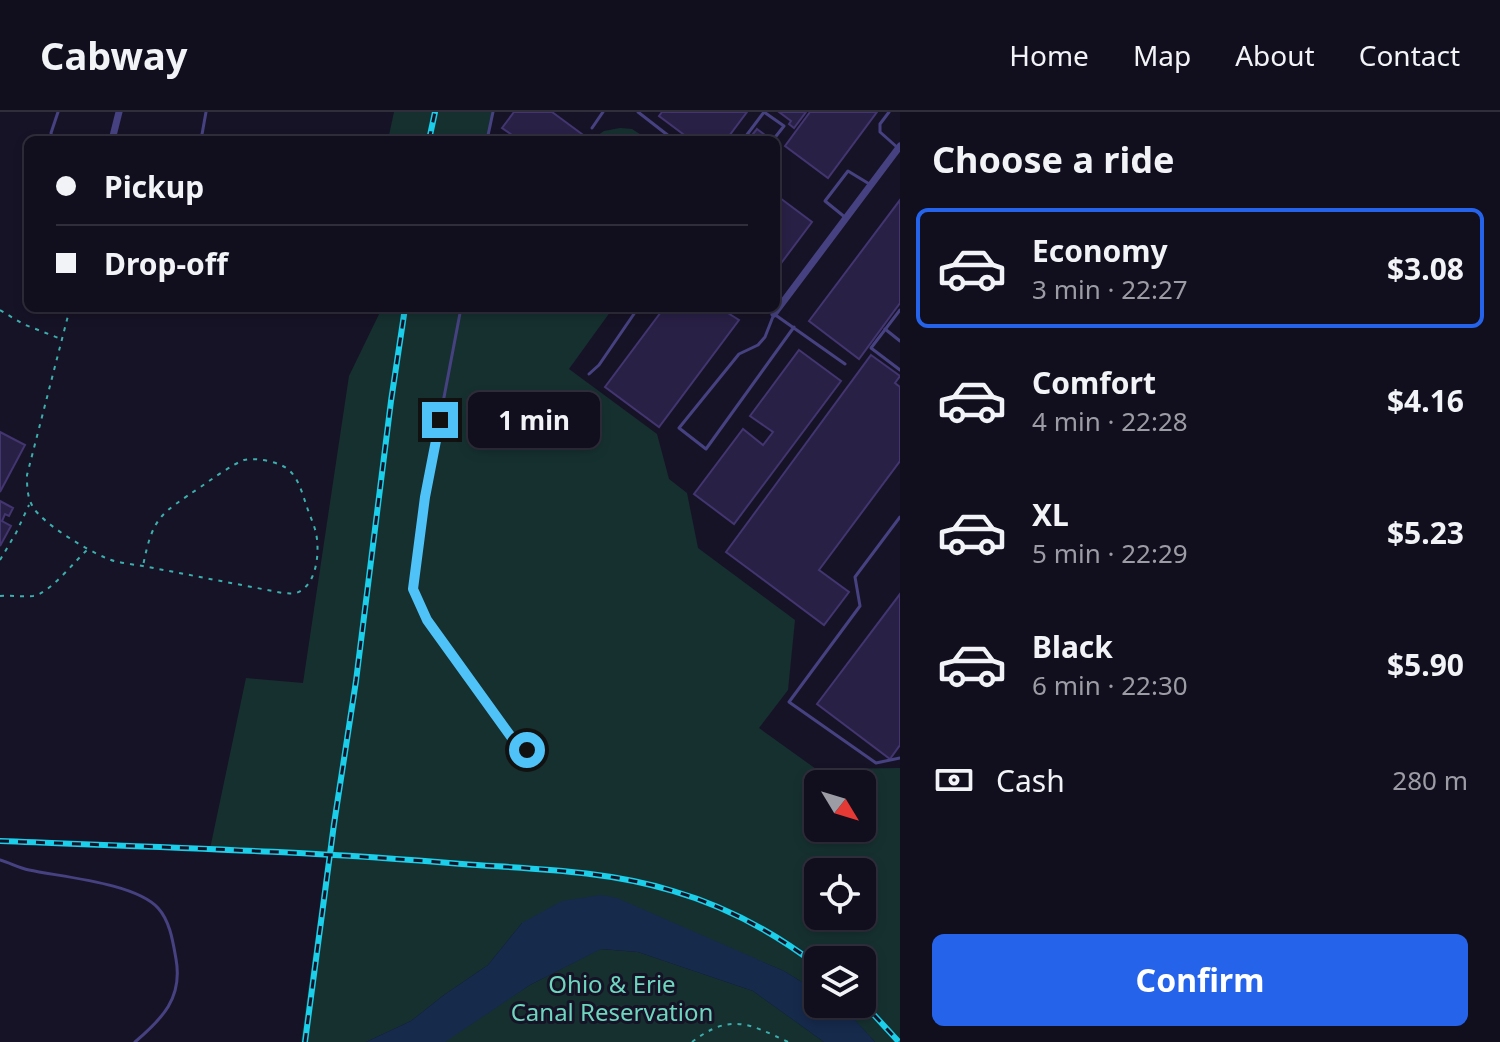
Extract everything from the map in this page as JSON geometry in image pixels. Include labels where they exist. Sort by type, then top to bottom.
[{"type":"street","points":[[113,136],[119,112]]},
{"type":"street","points":[[780,306],[899,147]]},
{"type":"lane","points":[[52,136],[58,112]]},
{"type":"lane","points":[[202,136],[206,112]]},
{"type":"lane","points":[[488,136],[493,112]]},
{"type":"lane","points":[[592,128],[603,112]]},
{"type":"lane","points":[[638,112],[669,136]]},
{"type":"lane","points":[[746,136],[764,112],[784,126],[776,136]]},
{"type":"lane","points":[[889,112],[880,124],[880,132],[899,147]]},
{"type":"lane","points":[[846,218],[825,201],[848,171],[871,185]]},
{"type":"lane","points":[[900,310],[871,348],[900,370]]},
{"type":"lane","points":[[460,312],[425,497],[413,589],[427,620],[512,738],[527,750],[540,754]]},
{"type":"lane","points":[[589,374],[599,365],[635,312]]},
{"type":"lane","points":[[794,327],[706,449],[679,428],[739,354],[758,345],[765,337],[774,314],[794,327],[845,364]]},
{"type":"lane","points":[[885,329],[900,341]]},
{"type":"lane","points":[[900,517],[855,577],[860,606],[789,702],[876,763],[900,758]]},
{"type":"lane","points":[[0,860],[25,869],[111,886],[139,895],[159,909],[169,928],[177,964],[175,990],[168,1010],[135,1042]]},
{"type":"path","points":[[0,310],[23,324],[62,339]]},
{"type":"path","points":[[69,312],[27,475],[30,502],[46,522],[108,559],[143,566],[283,593],[296,593],[307,585],[314,572],[316,532],[296,478],[288,468],[271,461],[245,460],[167,510],[157,521],[149,538],[143,566]]},
{"type":"path","points":[[0,560],[30,502]]},
{"type":"path","points":[[0,596],[35,596],[47,591],[88,549]]},
{"type":"path","points":[[692,1042],[724,1024],[751,1026],[788,1042]]},
{"type":"green space","points":[[394,112],[493,112],[488,136],[389,136]]},
{"type":"green space","points":[[632,129],[643,136],[597,136],[604,131]]},
{"type":"green space","points":[[380,312],[610,312],[569,369],[657,434],[669,479],[687,493],[698,548],[795,620],[788,690],[759,728],[816,769],[900,768],[900,1042],[875,1042],[852,1018],[876,1018],[876,946],[804,946],[804,983],[784,971],[712,941],[522,923],[488,965],[411,1021],[366,1042],[301,1042],[327,854],[210,849],[246,678],[303,683],[349,376]]},
{"type":"green space","name":"Ohio & Erie Canal Reservation","points":[[600,949],[638,952],[753,991],[824,1042],[442,1042],[530,985]]},
{"type":"water","points":[[601,895],[617,898],[784,971],[804,983],[804,1018],[853,1018],[875,1042],[824,1042],[753,991],[638,952],[601,949],[530,985],[445,1042],[366,1042],[411,1021],[488,965],[522,923],[562,901]]},
{"type":"building","points":[[514,112],[552,112],[585,136],[514,136],[502,128]]},
{"type":"building","points":[[662,112],[747,112],[729,136],[686,136],[659,116]]},
{"type":"building","points":[[779,112],[806,112],[794,128],[789,124],[791,121]]},
{"type":"building","points":[[810,112],[877,112],[828,178],[785,146]]},
{"type":"building","points":[[757,129],[766,136],[751,136]]},
{"type":"building","points":[[780,198],[812,222],[780,265]]},
{"type":"building","points":[[900,200],[900,303],[859,359],[809,321]]},
{"type":"building","points":[[661,312],[729,312],[739,320],[659,427],[605,387]]},
{"type":"building","points":[[799,350],[841,381],[734,524],[694,494],[743,429],[763,445],[773,432],[750,416]]},
{"type":"building","points":[[871,355],[900,376],[895,383],[900,387],[900,461],[819,570],[849,592],[824,625],[726,552]]},
{"type":"building","points":[[0,432],[25,445],[0,492]]},
{"type":"building","points":[[0,501],[13,508],[2,521],[11,526],[0,546]]},
{"type":"building","points":[[900,594],[900,745],[890,759],[817,704]]},
{"type":"railway","points":[[430,136],[435,112]]},
{"type":"railway","points":[[305,1042],[404,312]]},
{"type":"railway","points":[[0,841],[346,856],[595,875],[647,884],[712,904],[785,942],[804,956]]},
{"type":"railway","points":[[876,1017],[899,1042]]},
{"type":"route","points":[[440,420],[425,497],[413,589],[427,620],[512,738],[527,750]]}]
